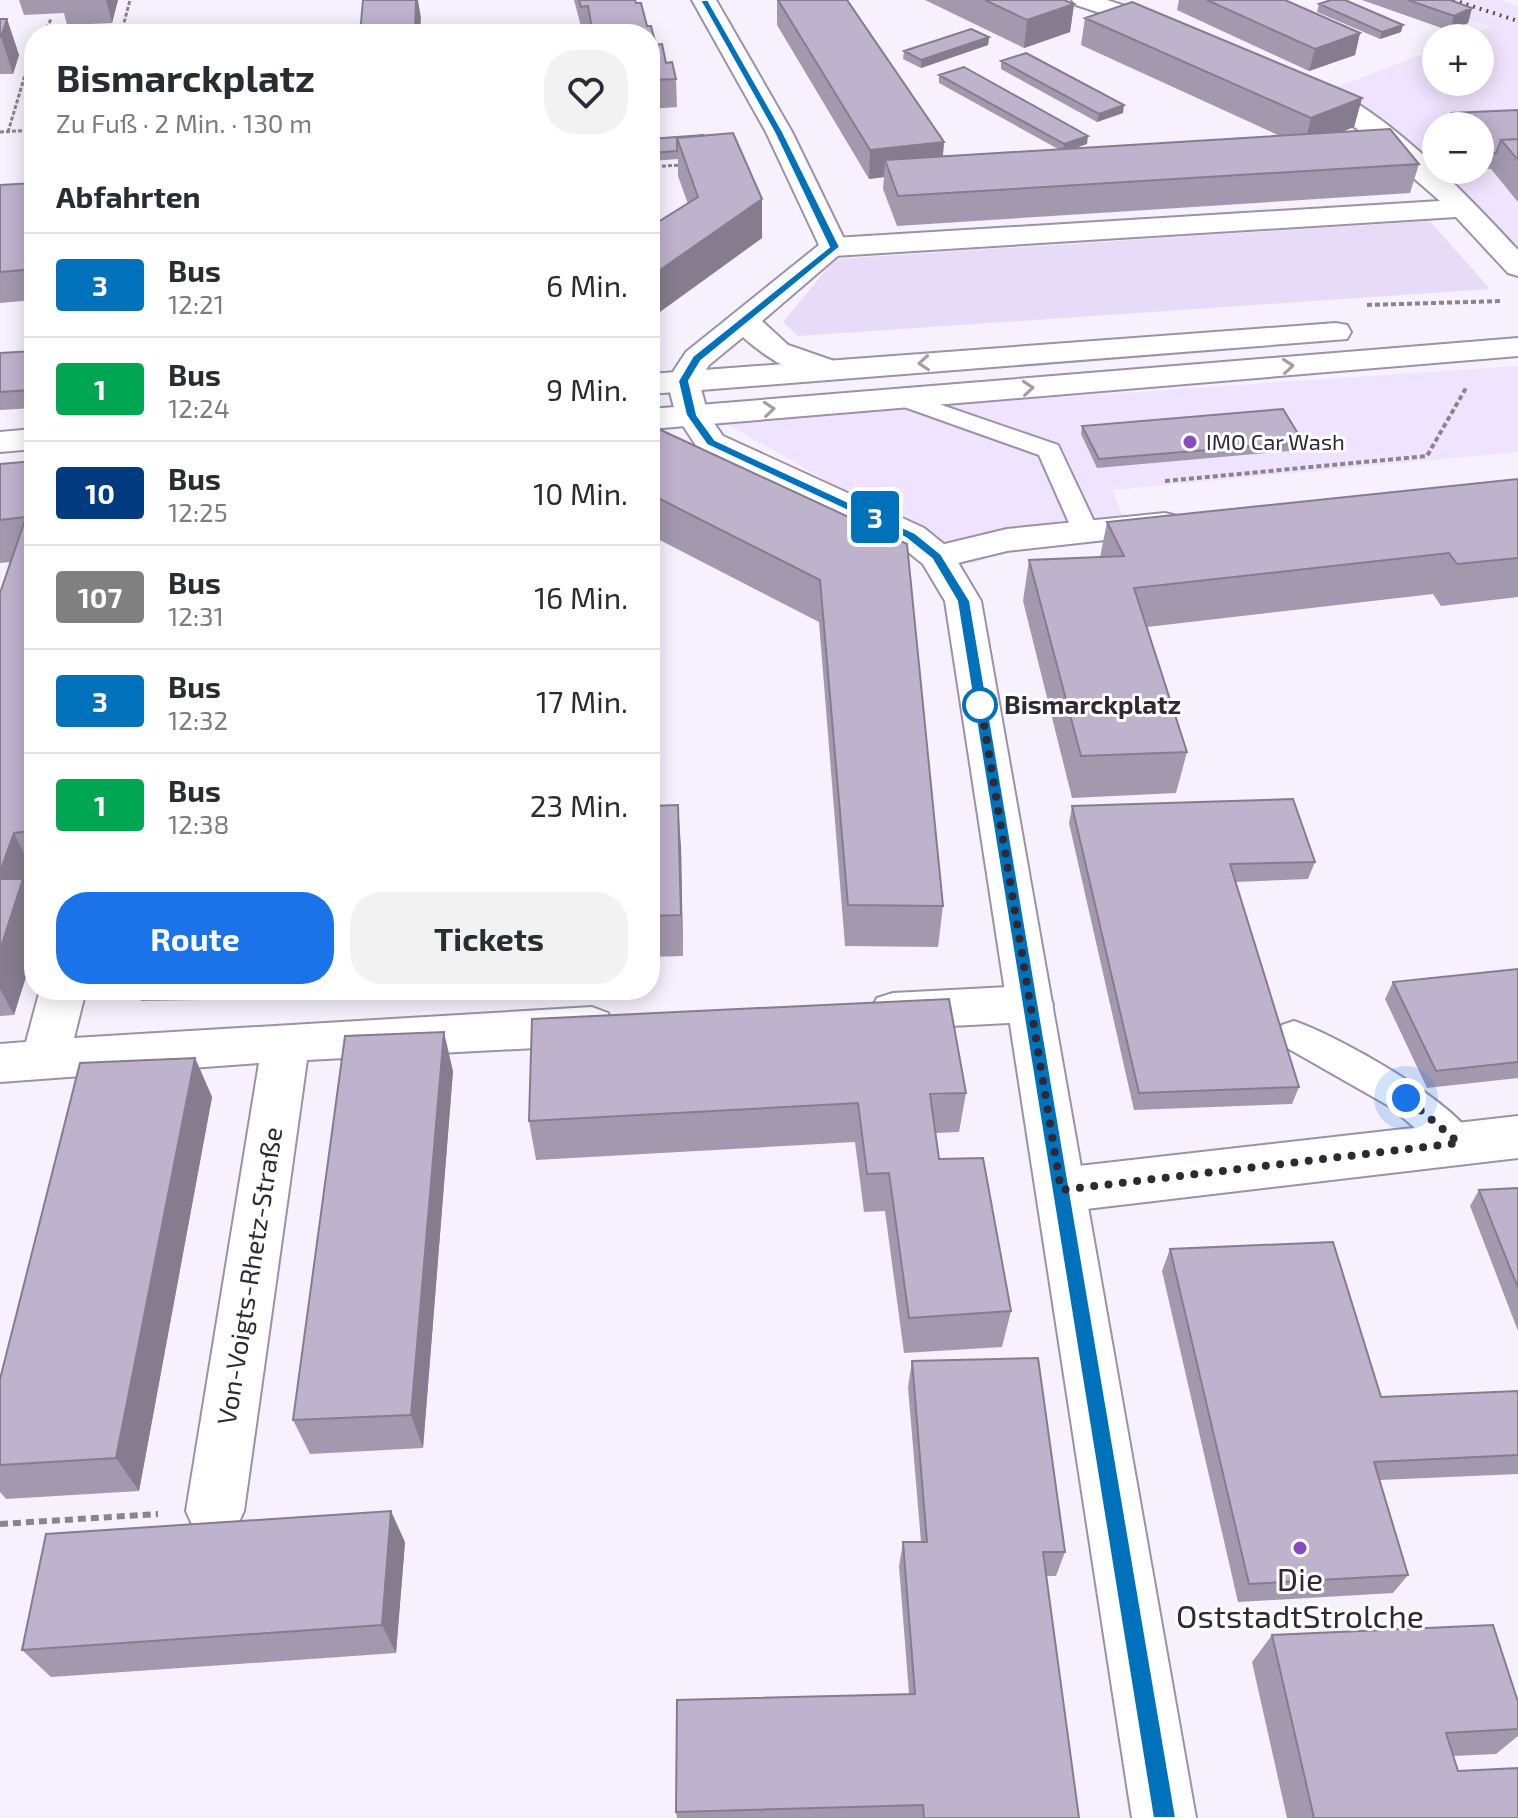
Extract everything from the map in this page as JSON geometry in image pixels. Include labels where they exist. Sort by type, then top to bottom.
[{"type":"street","points":[[704,0],[779,132],[834,247]]},
{"type":"street","points":[[1084,0],[1193,37]]},
{"type":"street","points":[[1275,74],[1320,94],[1390,143],[1464,208],[1518,267]]},
{"type":"street","points":[[1164,1818],[963,601],[937,557],[911,536],[711,443],[692,415],[683,381],[697,359],[834,247],[1464,208]]},
{"type":"street","points":[[1439,324],[1518,318]]},
{"type":"street","points":[[744,321],[777,352],[829,370]]},
{"type":"street","points":[[660,383],[1359,330]]},
{"type":"street","points":[[660,418],[1518,347]]},
{"type":"street","points":[[0,442],[24,440]]},
{"type":"street","points":[[0,471],[24,469]]},
{"type":"street","points":[[937,557],[1007,540],[1191,522]]},
{"type":"street","points":[[22,1062],[57,1000]]},
{"type":"street","points":[[856,1013],[1030,1004]]},
{"type":"street","points":[[22,1062],[286,1042],[634,1024]]},
{"type":"street","name":"Von-Voigts-Rhetz-Straße","points":[[215,1511],[286,1042]]},
{"type":"street","points":[[1061,1190],[1518,1137]]},
{"type":"lane","points":[[901,398],[1049,450],[1086,532]]},
{"type":"lane","points":[[1294,1035],[1380,1080],[1431,1116],[1459,1143]]},
{"type":"path","points":[[124,24],[130,0]]},
{"type":"path","points":[[49,24],[51,19]]},
{"type":"path","points":[[8,132],[24,78]]},
{"type":"path","points":[[0,132],[24,131]]},
{"type":"path","points":[[660,166],[681,165]]},
{"type":"path","points":[[1163,482],[1427,456],[1471,379]]},
{"type":"path","points":[[0,1524],[215,1511]]},
{"type":"shaded area","points":[[1412,0],[1500,0],[1518,6],[1518,245],[1442,184],[1494,184],[1494,112],[1422,112],[1422,168],[1327,91],[1422,54],[1422,96],[1494,96],[1494,24],[1482,24]]},
{"type":"shaded area","points":[[1430,221],[1490,289],[798,336],[783,322],[835,259]]},
{"type":"shaded area","points":[[1518,366],[1518,452],[1112,490],[1132,537],[1010,549],[973,564],[727,424],[855,411]]},
{"type":"building","points":[[363,0],[416,0],[415,24],[361,24]]},
{"type":"building","points":[[579,0],[635,0],[641,3],[646,24],[591,24],[588,6],[581,7]]},
{"type":"building","points":[[778,0],[847,0],[944,142],[870,150]]},
{"type":"building","points":[[985,0],[1064,0],[1074,4],[1027,20]]},
{"type":"building","points":[[1207,0],[1285,0],[1360,33],[1315,49]]},
{"type":"building","points":[[1345,0],[1403,25],[1382,32],[1319,4]]},
{"type":"building","points":[[1408,0],[1450,0],[1472,8],[1454,16]]},
{"type":"building","points":[[1132,2],[1362,98],[1311,118],[1085,18]]},
{"type":"building","points":[[0,19],[7,19],[1,37],[0,37]]},
{"type":"building","points":[[971,29],[989,37],[921,60],[904,51]]},
{"type":"building","points":[[660,44],[666,63],[672,62],[676,79],[660,80]]},
{"type":"building","points":[[1026,53],[1124,105],[1099,114],[1001,61]]},
{"type":"building","points":[[964,67],[1088,136],[1064,144],[939,75]]},
{"type":"building","points":[[1518,110],[1518,139],[1501,140],[1494,153],[1494,112],[1474,112]]},
{"type":"building","points":[[1390,129],[1419,164],[898,196],[885,160]]},
{"type":"building","points":[[733,133],[762,199],[660,270],[660,221],[698,197],[677,138]]},
{"type":"building","points":[[704,135],[677,138],[677,151],[660,152],[660,138]]},
{"type":"building","points":[[1518,139],[1518,160],[1501,140]]},
{"type":"building","points":[[24,184],[24,270],[0,272],[0,185]]},
{"type":"building","points":[[24,352],[24,390],[0,392],[0,353]]},
{"type":"building","name":"IMO Car Wash","points":[[1283,409],[1303,442],[1099,459],[1082,426]]},
{"type":"building","points":[[660,430],[907,544],[943,906],[848,905],[820,580],[660,499]]},
{"type":"building","points":[[24,462],[24,517],[0,520],[0,464]]},
{"type":"building","points":[[1518,479],[1518,558],[1457,564],[1449,553],[1134,588],[1187,752],[1081,756],[1029,560],[1124,556],[1107,522]]},
{"type":"building","points":[[24,523],[24,832],[14,833],[0,872],[0,593]]},
{"type":"building","points":[[1293,799],[1315,862],[1230,864],[1299,1087],[1139,1093],[1072,806]]},
{"type":"building","points":[[678,805],[681,915],[660,916],[660,806]]},
{"type":"building","points":[[0,879],[23,879],[0,950]]},
{"type":"building","points":[[1518,969],[1518,1062],[1436,1071],[1393,982]]},
{"type":"building","points":[[949,999],[966,1093],[930,1094],[939,1159],[983,1158],[1011,1311],[909,1318],[889,1173],[867,1174],[858,1103],[529,1121],[532,1019]]},
{"type":"building","points":[[444,1032],[411,1415],[293,1420],[345,1036]]},
{"type":"building","points":[[195,1058],[116,1458],[0,1465],[0,1379],[80,1063]]},
{"type":"building","points":[[1518,1188],[1518,1288],[1479,1190]]},
{"type":"building","points":[[1333,1242],[1381,1397],[1518,1391],[1518,1455],[1374,1462],[1408,1575],[1249,1584],[1170,1249]]},
{"type":"building","points":[[1038,1358],[1065,1552],[1043,1552],[1079,1818],[924,1818],[923,1805],[676,1812],[677,1700],[915,1694],[903,1542],[927,1542],[912,1361]]},
{"type":"building","points":[[391,1511],[382,1625],[22,1650],[46,1534]]},
{"type":"building","points":[[1493,1625],[1518,1702],[1518,1729],[1446,1733],[1458,1771],[1518,1768],[1518,1818],[1314,1818],[1272,1635]]},
{"type":"railway","points":[[1453,0],[1518,21]]},
{"type":"bus line","name":"3","points":[[704,0],[779,132],[834,247],[697,359],[683,381],[692,415],[711,443],[911,536],[937,557],[963,601],[1164,1818]]},
{"type":"place","name":"IMO Car Wash","points":[[1190,442]]},
{"type":"place","name":"Bismarckplatz","points":[[980,705]]},
{"type":"place","name":"Die OststadtStrolche","points":[[1300,1548]]},
{"type":"route","points":[[980,705],[979,694],[1061,1190],[1459,1143],[1431,1116],[1406,1098]]}]
